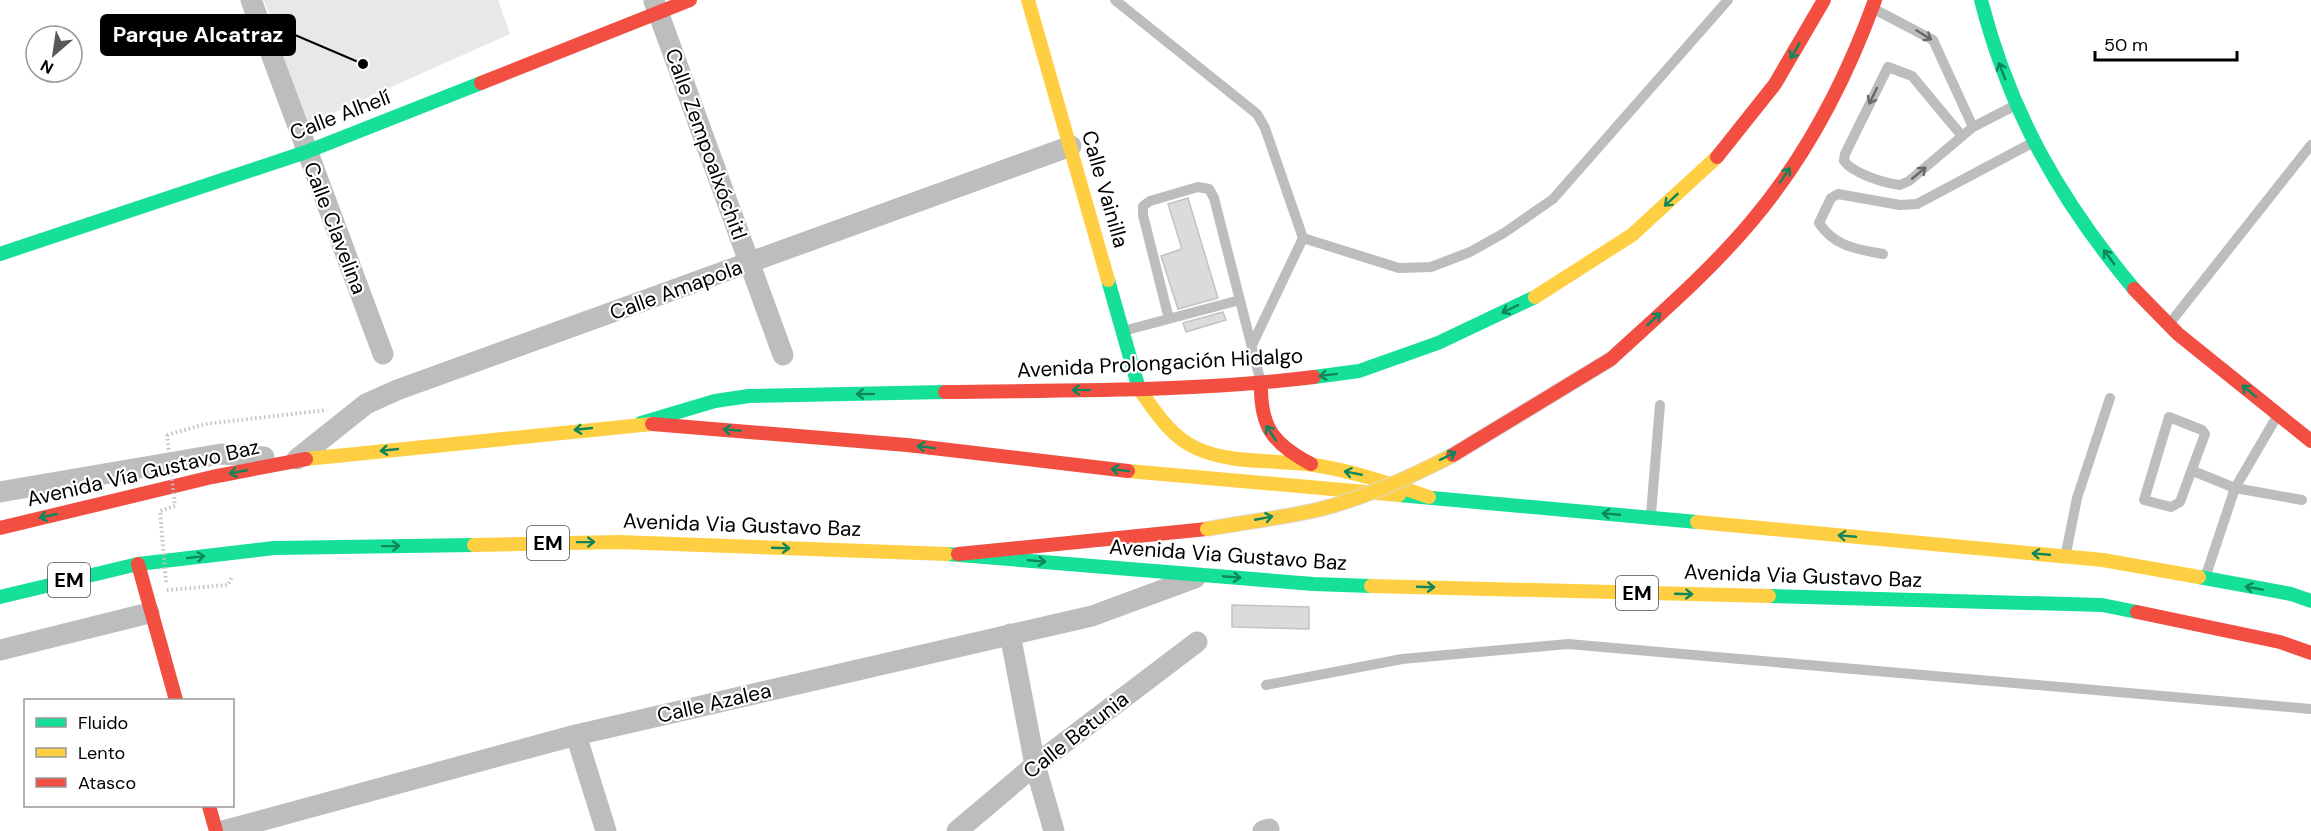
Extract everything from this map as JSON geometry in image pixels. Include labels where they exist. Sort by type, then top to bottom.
[{"type":"main road","name":"Calle Alhelí","points":[[0,254],[306,152],[655,6],[690,0]]},
{"type":"main road","name":"Calle Vainilla","points":[[1028,0],[1139,389],[1156,417],[1171,432],[1206,453],[1312,465],[1374,477],[1429,497]]},
{"type":"main road","name":"Avenida Prolongación Hidalgo","points":[[641,423],[715,401],[749,396],[1139,389],[1261,383],[1359,371],[1438,343],[1531,299],[1632,235],[1714,160],[1775,84],[1824,0]]},
{"type":"main road","points":[[1981,0],[1988,34],[2015,105],[2033,143],[2053,180],[2126,281],[2168,325],[2311,441]]},
{"type":"main road","points":[[958,554],[1207,529],[1337,504],[1418,471],[1495,433],[1611,359],[1691,285],[1768,201],[1825,115],[1874,4]]},
{"type":"main road","points":[[1261,383],[1260,403],[1263,420],[1270,434],[1280,445],[1312,465]]},
{"type":"main road","name":"Avenida Via Gustavo Baz","points":[[295,460],[641,423],[907,445],[1178,477],[1429,497],[2103,560],[2290,594],[2311,601]]},
{"type":"main road","name":"Avenida Vía Gustavo Baz","points":[[0,528],[212,477],[295,460]]},
{"type":"main road","name":"Avenida Via Gustavo Baz","points":[[138,564],[274,548],[618,542],[958,554],[1313,584],[2102,606],[2280,642],[2311,653]]},
{"type":"main road","points":[[138,564],[147,604],[176,699]]},
{"type":"main road","name":"EM","points":[[0,597],[138,564]]},
{"type":"main road","points":[[208,807],[216,831]]},
{"type":"street","name":"Calle Clavelina","points":[[251,0],[383,354]]},
{"type":"street","name":"Calle Zempoalxóchitl","points":[[655,6],[783,355]]},
{"type":"street","name":"Calle Amapola","points":[[295,460],[366,404],[397,390],[1071,146]]},
{"type":"street","points":[[0,492],[221,454],[295,460]]},
{"type":"street","name":"Calle Azalea","points":[[223,831],[576,735],[1092,616],[1204,575]]},
{"type":"street","points":[[0,650],[147,604]]},
{"type":"street","points":[[1010,634],[1035,765],[1054,831]]},
{"type":"street","name":"Calle Betunia","points":[[957,831],[1035,765],[1197,642]]},
{"type":"street","points":[[576,735],[606,831]]},
{"type":"lane","points":[[1115,0],[1257,114],[1265,128],[1302,238],[1252,345]]},
{"type":"lane","points":[[1302,238],[1399,268],[1431,267],[1470,252],[1504,234],[1553,199],[1728,0]]},
{"type":"lane","points":[[1874,4],[1933,40],[1973,127]]},
{"type":"lane","points":[[1962,136],[1912,76],[1888,67],[1845,154],[1844,161],[1848,166],[1869,175],[1900,185],[1909,181],[1973,127],[2015,105]]},
{"type":"lane","points":[[1883,254],[1847,248],[1827,236],[1819,223],[1831,198],[1838,194],[1900,205],[1917,204],[2033,143]]},
{"type":"lane","points":[[2168,325],[2311,145]]},
{"type":"lane","points":[[1169,320],[1143,215],[1143,206],[1150,201],[1197,187],[1209,189],[1214,198],[1261,383]]},
{"type":"lane","points":[[1123,331],[1240,300]]},
{"type":"lane","points":[[2066,557],[2077,498],[2110,398]]},
{"type":"lane","points":[[1650,518],[1660,405]]},
{"type":"lane","points":[[2205,579],[2235,488],[2278,414]]},
{"type":"lane","points":[[2169,417],[2202,430],[2205,434],[2193,471],[2176,506],[2144,500],[2169,417]]},
{"type":"lane","points":[[2193,471],[2235,488],[2302,500]]},
{"type":"lane","points":[[1266,685],[1402,659],[1568,644],[2311,709]]},
{"type":"path","points":[[166,582],[160,511],[175,506],[166,435],[205,424],[335,409]]},
{"type":"path","points":[[147,604],[158,590],[228,585],[233,575],[226,576]]},
{"type":"shaded area","points":[[263,0],[498,0],[510,34],[297,129],[274,23]]},
{"type":"building","points":[[1188,198],[1218,298],[1178,309],[1161,256],[1182,249],[1168,204]]},
{"type":"building","points":[[1223,312],[1226,320],[1186,332],[1183,323]]},
{"type":"building","points":[[1232,605],[1309,607],[1309,629],[1232,627]]},
{"type":"traffic: fast","points":[[1981,0],[2007,80],[2041,154],[2083,222],[2134,289]]},
{"type":"traffic: fast","points":[[0,254],[306,152],[481,83]]},
{"type":"traffic: fast","points":[[1108,280],[1139,389]]},
{"type":"traffic: fast","points":[[1314,377],[1359,371],[1438,343],[1535,297]]},
{"type":"traffic: fast","points":[[641,423],[715,401],[749,396],[945,392]]},
{"type":"traffic: fast","points":[[1399,495],[1697,522]]},
{"type":"traffic: fast","points":[[0,597],[138,564],[274,548],[474,545]]},
{"type":"traffic: fast","points":[[947,554],[1313,584],[1371,586]]},
{"type":"traffic: fast","points":[[2199,577],[2291,594],[2311,601]]},
{"type":"traffic: fast","points":[[1769,596],[2102,605],[2137,612]]},
{"type":"traffic: slow","points":[[1028,0],[1108,280]]},
{"type":"traffic: slow","points":[[1535,297],[1632,235],[1717,157]]},
{"type":"traffic: slow","points":[[1139,389],[1178,437],[1196,448],[1224,457],[1299,463],[1329,468],[1372,478],[1429,497]]},
{"type":"traffic: slow","points":[[306,459],[652,424]]},
{"type":"traffic: slow","points":[[1207,529],[1292,515],[1355,499],[1453,455]]},
{"type":"traffic: slow","points":[[1128,471],[1399,495]]},
{"type":"traffic: slow","points":[[1697,522],[2103,560],[2199,577]]},
{"type":"traffic: slow","points":[[474,545],[618,542],[947,554]]},
{"type":"traffic: slow","points":[[1371,586],[1769,596]]},
{"type":"traffic: jam","points":[[481,83],[690,0]]},
{"type":"traffic: jam","points":[[1717,157],[1775,84],[1824,0]]},
{"type":"traffic: jam","points":[[1611,359],[1718,258],[1771,197],[1823,117],[1864,30],[1875,0]]},
{"type":"traffic: jam","points":[[2134,289],[2178,334],[2311,441]]},
{"type":"traffic: jam","points":[[1453,455],[1611,359]]},
{"type":"traffic: jam","points":[[945,392],[1176,388],[1314,377]]},
{"type":"traffic: jam","points":[[1261,383],[1263,411],[1271,432],[1287,449],[1311,464]]},
{"type":"traffic: jam","points":[[652,424],[907,445],[1128,471]]},
{"type":"traffic: jam","points":[[0,528],[212,477],[306,459]]},
{"type":"traffic: jam","points":[[958,554],[1207,529]]},
{"type":"traffic: jam","points":[[138,564],[176,699]]},
{"type":"traffic: jam","points":[[2137,612],[2280,642],[2311,653]]},
{"type":"traffic: jam","points":[[209,807],[216,831]]},
{"type":"place","name":"Parque Alcatraz","points":[[363,64]]}]
